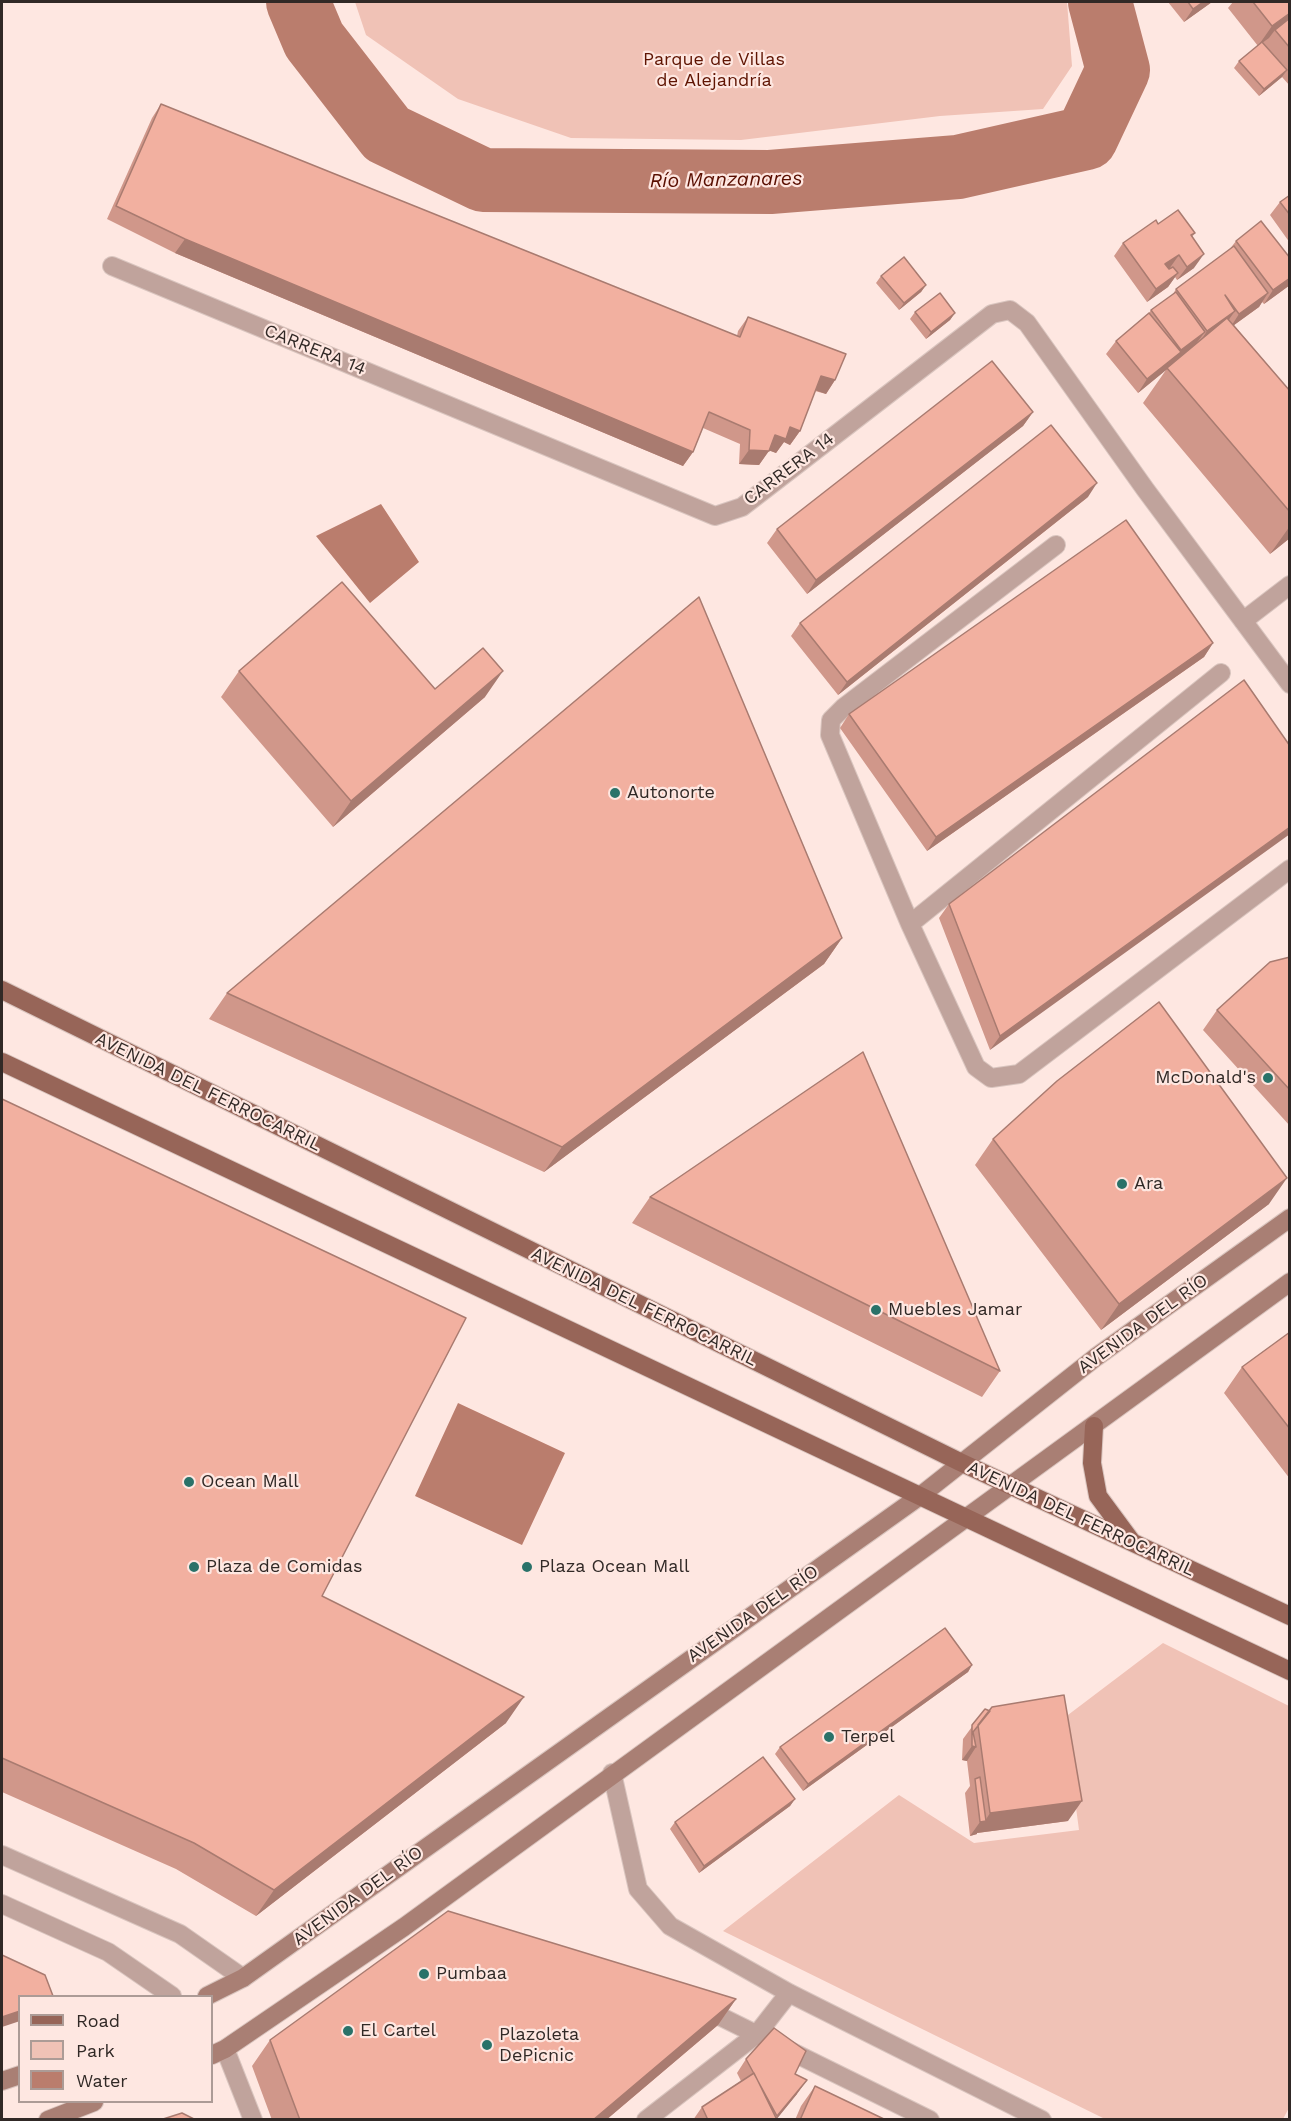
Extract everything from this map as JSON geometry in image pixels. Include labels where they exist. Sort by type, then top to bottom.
[{"type":"main road","name":"AVENIDA DEL FERROCARRIL","points":[[2,990],[960,1462],[1290,1616]]},
{"type":"main road","points":[[2,1062],[920,1496],[966,1520],[1290,1671]]},
{"type":"main road","name":"AVENIDA DEL RÍO","points":[[209,1995],[243,1978],[920,1496],[960,1462],[1096,1357],[1290,1218]]},
{"type":"main road","points":[[218,2052],[404,1927],[612,1773],[966,1520],[1290,1282]]},
{"type":"main road","points":[[1094,1426],[1092,1463],[1098,1496],[1133,1543]]},
{"type":"main road","points":[[2,2081],[18,2076]]},
{"type":"main road","points":[[48,2120],[91,2103]]},
{"type":"street","name":"CARRERA 14","points":[[112,266],[715,516],[742,507],[992,314],[1010,310],[1027,324],[1290,684]]},
{"type":"street","points":[[1056,545],[843,708],[831,720],[830,735],[910,924],[976,1067],[991,1078],[1018,1074],[1290,869]]},
{"type":"street","points":[[1243,621],[1290,585]]},
{"type":"street","points":[[910,924],[1221,673]]},
{"type":"street","points":[[612,1773],[638,1889],[658,1915],[670,1926],[789,1993],[1042,2120]]},
{"type":"street","points":[[2,1855],[180,1934],[243,1978]]},
{"type":"street","points":[[2,1904],[108,1952],[171,1995]]},
{"type":"street","points":[[404,1927],[426,1929]]},
{"type":"street","points":[[646,2120],[757,2034],[789,1993]]},
{"type":"street","points":[[686,2000],[930,2120]]},
{"type":"street","points":[[218,2052],[253,2120]]},
{"type":"green space","name":"Parque de Villas de Alejandría","points":[[355,2],[1067,2],[1072,66],[1043,109],[940,116],[741,140],[571,138],[458,99],[366,35]]},
{"type":"green space","points":[[1163,1643],[1289,1706],[1290,2106],[1283,2119],[1105,2119],[723,1931],[899,1795],[974,1843],[1079,1830],[1064,1718]]},
{"type":"water","points":[[381,504],[419,562],[370,603],[316,536]]},
{"type":"water","points":[[458,1403],[565,1453],[522,1545],[415,1496]]},
{"type":"building","points":[[1188,2],[1203,2],[1193,9]]},
{"type":"building","points":[[1253,2],[1290,2],[1290,13],[1272,26]]},
{"type":"building","points":[[1290,18],[1290,48],[1275,30]]},
{"type":"building","points":[[1262,42],[1287,70],[1264,89],[1239,61]]},
{"type":"building","points":[[161,104],[740,337],[748,317],[846,354],[835,380],[821,376],[800,431],[790,427],[786,439],[775,435],[769,451],[749,450],[750,430],[709,412],[693,452],[185,239],[116,206]]},
{"type":"building","points":[[1290,195],[1290,215],[1280,202]]},
{"type":"building","points":[[1178,210],[1195,233],[1191,235],[1204,254],[1187,267],[1179,255],[1165,264],[1169,269],[1173,267],[1178,273],[1156,289],[1123,243],[1156,220],[1158,224]]},
{"type":"building","points":[[1261,221],[1290,258],[1290,278],[1273,290],[1236,241]]},
{"type":"building","points":[[1234,246],[1268,293],[1239,314],[1225,295],[1235,311],[1207,331],[1176,289]]},
{"type":"building","points":[[904,257],[926,285],[904,303],[881,276]]},
{"type":"building","points":[[1176,292],[1205,332],[1181,350],[1151,310]]},
{"type":"building","points":[[940,293],[955,313],[931,332],[915,312]]},
{"type":"building","points":[[1149,313],[1181,352],[1147,379],[1116,341]]},
{"type":"building","points":[[1227,318],[1290,391],[1290,512],[1167,368]]},
{"type":"building","points":[[992,361],[1033,412],[816,580],[777,529]]},
{"type":"building","points":[[1051,425],[1097,483],[847,682],[800,623]]},
{"type":"building","points":[[1126,520],[1213,643],[936,837],[849,714]]},
{"type":"building","points":[[342,582],[435,689],[483,648],[503,671],[351,801],[239,671]]},
{"type":"building","name":"Autonorte","points":[[699,597],[842,938],[562,1147],[227,993]]},
{"type":"building","points":[[1244,680],[1290,746],[1290,827],[1000,1036],[949,904]]},
{"type":"building","name":"McDonald's","points":[[1290,957],[1290,1090],[1217,1010],[1270,962]]},
{"type":"building","name":"Ara","points":[[1159,1002],[1287,1178],[1119,1304],[993,1139],[1057,1081]]},
{"type":"building","name":"Muebles Jamar","points":[[863,1052],[1000,1371],[650,1197]]},
{"type":"building","name":"Ocean Mall","points":[[2,1099],[466,1318],[322,1596],[524,1697],[274,1890],[194,1843],[2,1758]]},
{"type":"building","points":[[1290,1332],[1290,1429],[1242,1367]]},
{"type":"building","points":[[945,1628],[972,1665],[808,1784],[780,1747]]},
{"type":"building","points":[[1064,1695],[1082,1801],[990,1813],[978,1725],[992,1707]]},
{"type":"building","points":[[985,1709],[990,1711],[973,1732],[976,1747],[972,1746],[972,1725]]},
{"type":"building","points":[[763,1757],[795,1799],[704,1866],[675,1822]]},
{"type":"building","points":[[980,1777],[986,1821],[980,1822],[975,1779]]},
{"type":"building","name":"Plazoleta DePicnic","points":[[448,1911],[736,1999],[593,2120],[300,2120],[270,2040]]},
{"type":"building","points":[[2,1955],[45,1975],[53,1995],[18,1995],[18,2012],[2,2017]]},
{"type":"building","points":[[774,2028],[806,2051],[795,2074],[807,2080],[777,2116],[746,2059]]},
{"type":"building","points":[[754,2073],[777,2120],[708,2120],[702,2107]]},
{"type":"building","points":[[815,2086],[886,2120],[800,2120]]},
{"type":"building","points":[[182,2113],[196,2120],[160,2120]]},
{"type":"waterway","name":"Río Manzanares","points":[[298,2],[314,40],[387,134],[483,180],[770,182],[958,167],[1086,138],[1118,70],[1100,2]]},
{"type":"place","name":"Autonorte","points":[[615,793]]},
{"type":"place","name":"McDonald's","points":[[1268,1078]]},
{"type":"place","name":"Ara","points":[[1122,1184]]},
{"type":"place","name":"Muebles Jamar","points":[[876,1310]]},
{"type":"place","name":"Ocean Mall","points":[[189,1482]]},
{"type":"place","name":"Plaza de Comidas","points":[[194,1567]]},
{"type":"place","name":"Plaza Ocean Mall","points":[[527,1567]]},
{"type":"place","name":"Terpel","points":[[829,1737]]},
{"type":"place","name":"Pumbaa","points":[[424,1974]]},
{"type":"place","name":"El Cartel","points":[[348,2031]]},
{"type":"place","name":"Plazoleta DePicnic","points":[[487,2045]]}]
